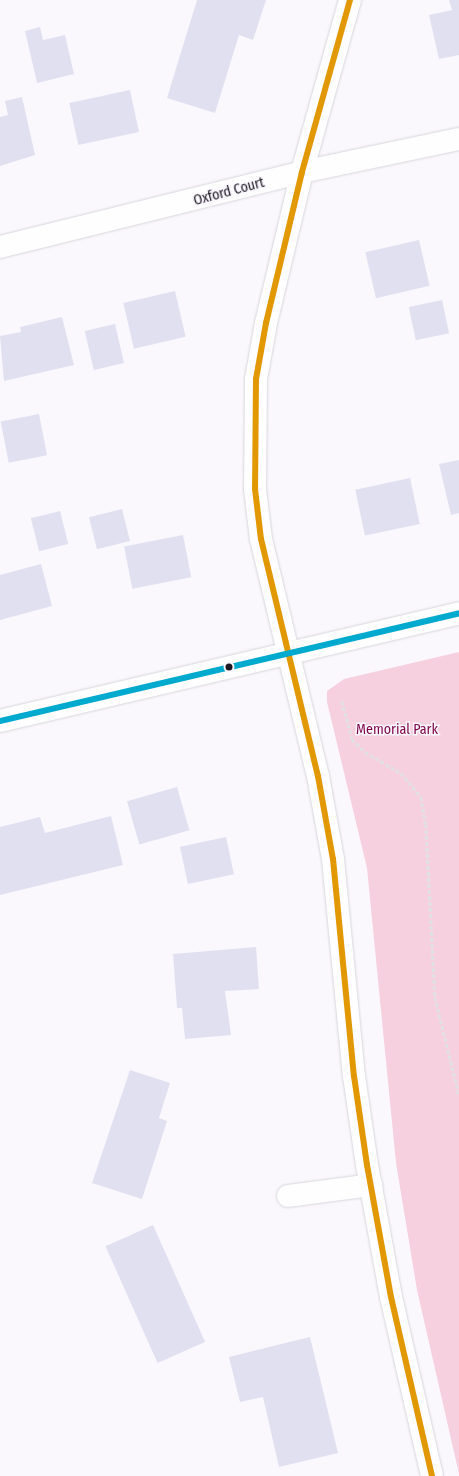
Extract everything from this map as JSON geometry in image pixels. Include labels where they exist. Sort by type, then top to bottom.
[{"type":"street","points":[[350,0],[302,172],[266,323],[256,379],[253,437],[261,539],[290,654],[318,776],[339,896],[354,1076],[371,1185],[391,1297],[432,1476]]},
{"type":"street","name":"Oxford Court","points":[[0,247],[302,172],[459,139]]},
{"type":"street","points":[[0,721],[459,614]]},
{"type":"street","points":[[288,1196],[371,1185]]},
{"type":"path","points":[[342,701],[352,739],[365,752],[401,773],[421,797],[426,824],[435,997],[459,1095]]},
{"type":"green space","name":"Memorial Park","points":[[459,652],[459,1474],[417,1290],[396,1163],[367,868],[327,702],[327,691],[344,679]]},
{"type":"building","points":[[197,0],[266,0],[253,40],[239,35],[215,113],[167,98]]},
{"type":"building","points":[[449,0],[459,0],[459,55],[439,59],[429,15],[452,10]]},
{"type":"building","points":[[40,27],[43,40],[65,35],[74,74],[37,83],[25,31]]},
{"type":"building","points":[[130,90],[139,132],[78,145],[69,103]]},
{"type":"building","points":[[22,97],[35,155],[0,166],[0,117],[8,115],[5,101]]},
{"type":"building","points":[[419,240],[430,286],[376,298],[365,252]]},
{"type":"building","points":[[175,291],[186,337],[134,349],[123,303]]},
{"type":"building","points":[[442,300],[449,333],[416,340],[409,307]]},
{"type":"building","points":[[62,317],[74,365],[4,381],[0,336],[21,332],[20,327]]},
{"type":"building","points":[[115,324],[124,363],[94,370],[85,331]]},
{"type":"building","points":[[39,414],[47,455],[9,463],[1,421]]},
{"type":"building","points":[[459,460],[459,513],[451,515],[439,464]]},
{"type":"building","points":[[410,478],[420,524],[365,536],[355,490]]},
{"type":"building","points":[[122,509],[130,541],[97,549],[89,517]]},
{"type":"building","points":[[60,511],[68,544],[39,551],[31,518]]},
{"type":"building","points":[[183,535],[191,577],[132,589],[124,546]]},
{"type":"building","points":[[41,564],[52,606],[0,620],[0,575]]},
{"type":"building","points":[[177,787],[189,830],[139,845],[127,801]]},
{"type":"building","points":[[111,816],[123,865],[0,895],[0,827],[40,817],[45,833]]},
{"type":"building","points":[[226,837],[234,874],[188,884],[180,847]]},
{"type":"building","points":[[256,947],[259,989],[225,991],[231,1035],[185,1039],[182,1008],[177,1008],[173,954]]},
{"type":"building","points":[[130,1070],[170,1083],[159,1118],[167,1121],[142,1199],[92,1183]]},
{"type":"building","points":[[153,1225],[205,1342],[158,1363],[105,1246]]},
{"type":"building","points":[[310,1337],[338,1453],[279,1467],[263,1397],[240,1402],[229,1357]]},
{"type":"transit line","points":[[350,0],[302,172],[266,323],[256,379],[255,489],[261,539],[318,776],[333,859],[354,1076],[367,1165],[391,1297],[432,1476]]},
{"type":"transit line","points":[[0,721],[459,613]]}]
